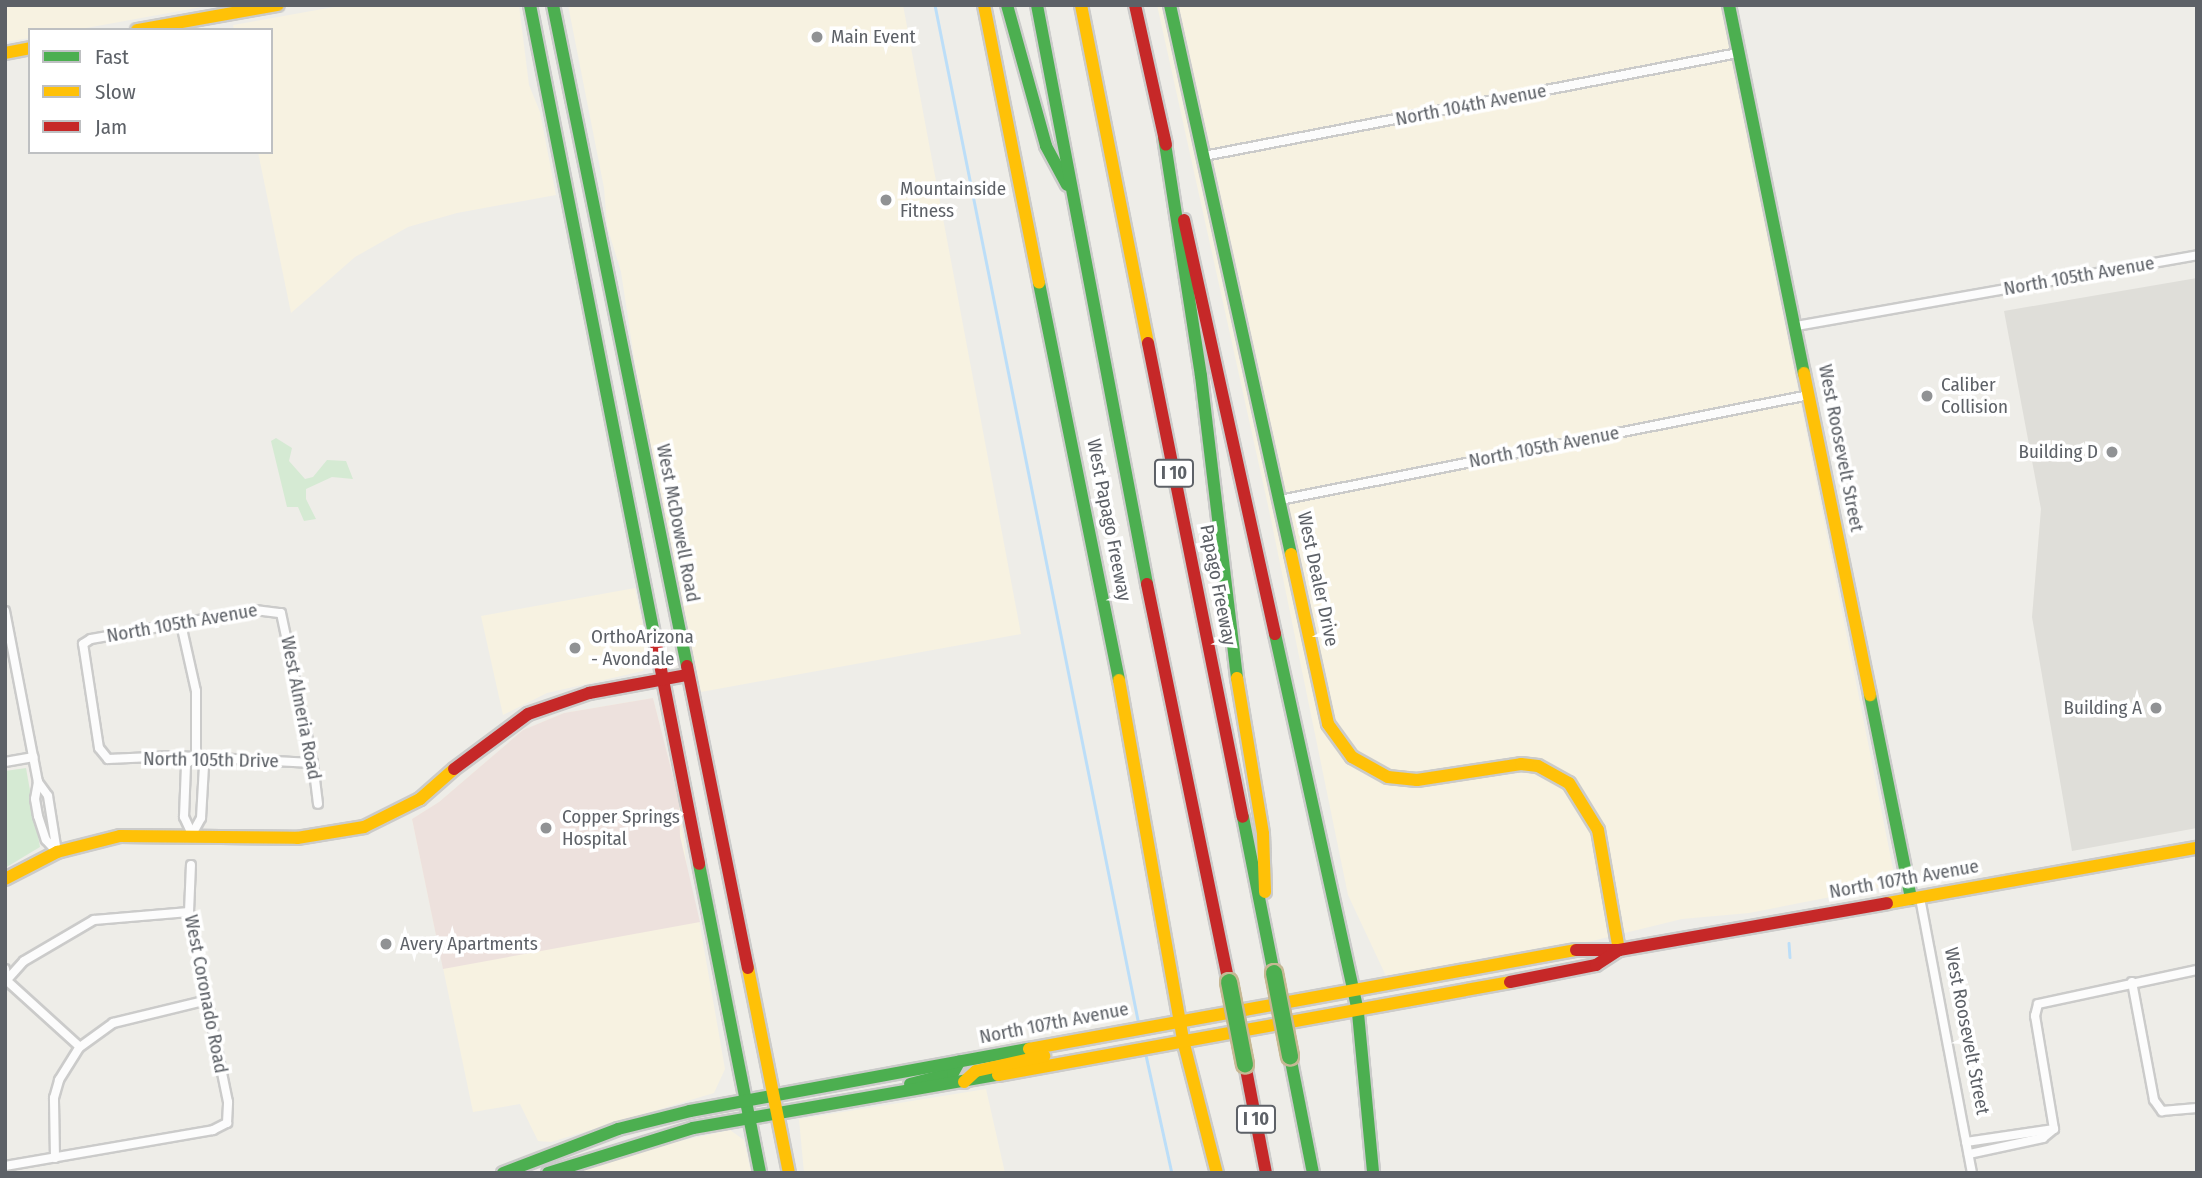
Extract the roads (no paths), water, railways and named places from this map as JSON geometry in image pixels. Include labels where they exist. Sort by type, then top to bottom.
[{"type":"main road","points":[[149,28],[278,5]]},
{"type":"main road","points":[[530,5],[760,1173]]},
{"type":"main road","name":"West McDowell Road","points":[[553,5],[789,1173]]},
{"type":"main road","name":"West Papago Freeway","points":[[984,5],[1088,523],[1184,1044],[1217,1173]]},
{"type":"main road","points":[[1007,5],[1046,146],[1075,200]]},
{"type":"main road","name":"I 10","points":[[1037,5],[1132,510],[1266,1173]]},
{"type":"main road","name":"Papago Freeway","points":[[1081,5],[1313,1173]]},
{"type":"main road","points":[[1135,5],[1354,990],[1373,1173]]},
{"type":"main road","name":"West Dealer Drive","points":[[1170,5],[1328,724],[1341,746],[1363,765],[1388,777],[1417,780],[1521,764],[1538,766],[1569,783],[1598,830],[1619,950]]},
{"type":"main road","name":"West Roosevelt Street","points":[[1729,5],[1916,899]]},
{"type":"main road","points":[[5,53],[28,48]]},
{"type":"main road","points":[[1164,137],[1201,376],[1242,720],[1263,834],[1267,940]]},
{"type":"main road","points":[[5,879],[57,852],[120,836],[192,834],[297,838],[364,827],[420,799],[518,718],[589,693],[687,675]]},
{"type":"main road","name":"North 107th Avenue","points":[[503,1173],[618,1129],[745,1100],[1592,947],[1619,950],[2197,848]]},
{"type":"main road","name":"North 107th Avenue","points":[[548,1173],[657,1136],[1358,1013],[1597,965],[1619,950]]},
{"type":"main road","points":[[964,1082],[976,1071],[1061,1052],[1067,1043]]},
{"type":"main road","points":[[894,1093],[911,1083],[953,1073],[959,1062]]},
{"type":"street","name":"North 104th Avenue","points":[[1204,156],[1738,53]]},
{"type":"street","name":"North 105th Avenue","points":[[1796,327],[2197,255]]},
{"type":"street","name":"North 105th Avenue","points":[[1280,500],[1809,395]]},
{"type":"street","name":"North 105th Avenue","points":[[108,759],[99,748],[83,644],[91,639],[255,610],[281,613]]},
{"type":"street","points":[[5,611],[38,782],[48,796],[57,852]]},
{"type":"street","name":"West Almeria Road","points":[[281,613],[313,763],[318,804]]},
{"type":"street","points":[[181,624],[196,691],[196,757],[204,766],[201,818],[192,834]]},
{"type":"street","points":[[5,762],[34,757]]},
{"type":"street","points":[[192,834],[184,817],[186,764],[196,757]]},
{"type":"street","name":"North 105th Drive","points":[[108,759],[196,757],[313,763]]},
{"type":"street","points":[[185,790],[203,791]]},
{"type":"street","name":"West Coronado Road","points":[[55,1158],[213,1130],[227,1123],[228,1102],[189,912],[191,865]]},
{"type":"street","name":"West Roosevelt Street","points":[[1916,899],[1972,1173]]},
{"type":"street","points":[[6,980],[24,961],[94,920],[189,912]]},
{"type":"street","points":[[5,969],[6,980],[80,1047]]},
{"type":"street","points":[[2054,1129],[2035,1016],[2038,1004],[2197,970]]},
{"type":"street","points":[[2132,982],[2154,1100],[2162,1111],[2197,1108]]},
{"type":"street","points":[[5,1166],[55,1158],[54,1098],[59,1080],[80,1047],[113,1023],[207,1000]]},
{"type":"street","points":[[1966,1142],[2026,1131],[2054,1129]]},
{"type":"street","points":[[1969,1154],[2028,1142],[2054,1129]]},
{"type":"street","points":[[2026,1131],[2028,1142]]},
{"type":"waterway","points":[[935,5],[1139,1025]]},
{"type":"waterway","points":[[1789,943],[1790,957]]},
{"type":"waterway","points":[[1146,1055],[1172,1173]]},
{"type":"place","name":"Main Event","points":[[817,37]]},
{"type":"place","name":"Mountainside Fitness","points":[[886,200]]},
{"type":"place","name":"Caliber Collision","points":[[1927,396]]},
{"type":"place","name":"Building D","points":[[2112,452]]},
{"type":"place","name":"OrthoArizona - Avondale","points":[[575,648]]},
{"type":"place","name":"Building A","points":[[2156,708]]},
{"type":"place","name":"Copper Springs Hospital","points":[[546,828]]},
{"type":"place","name":"Avery Apartments","points":[[386,944]]}]
